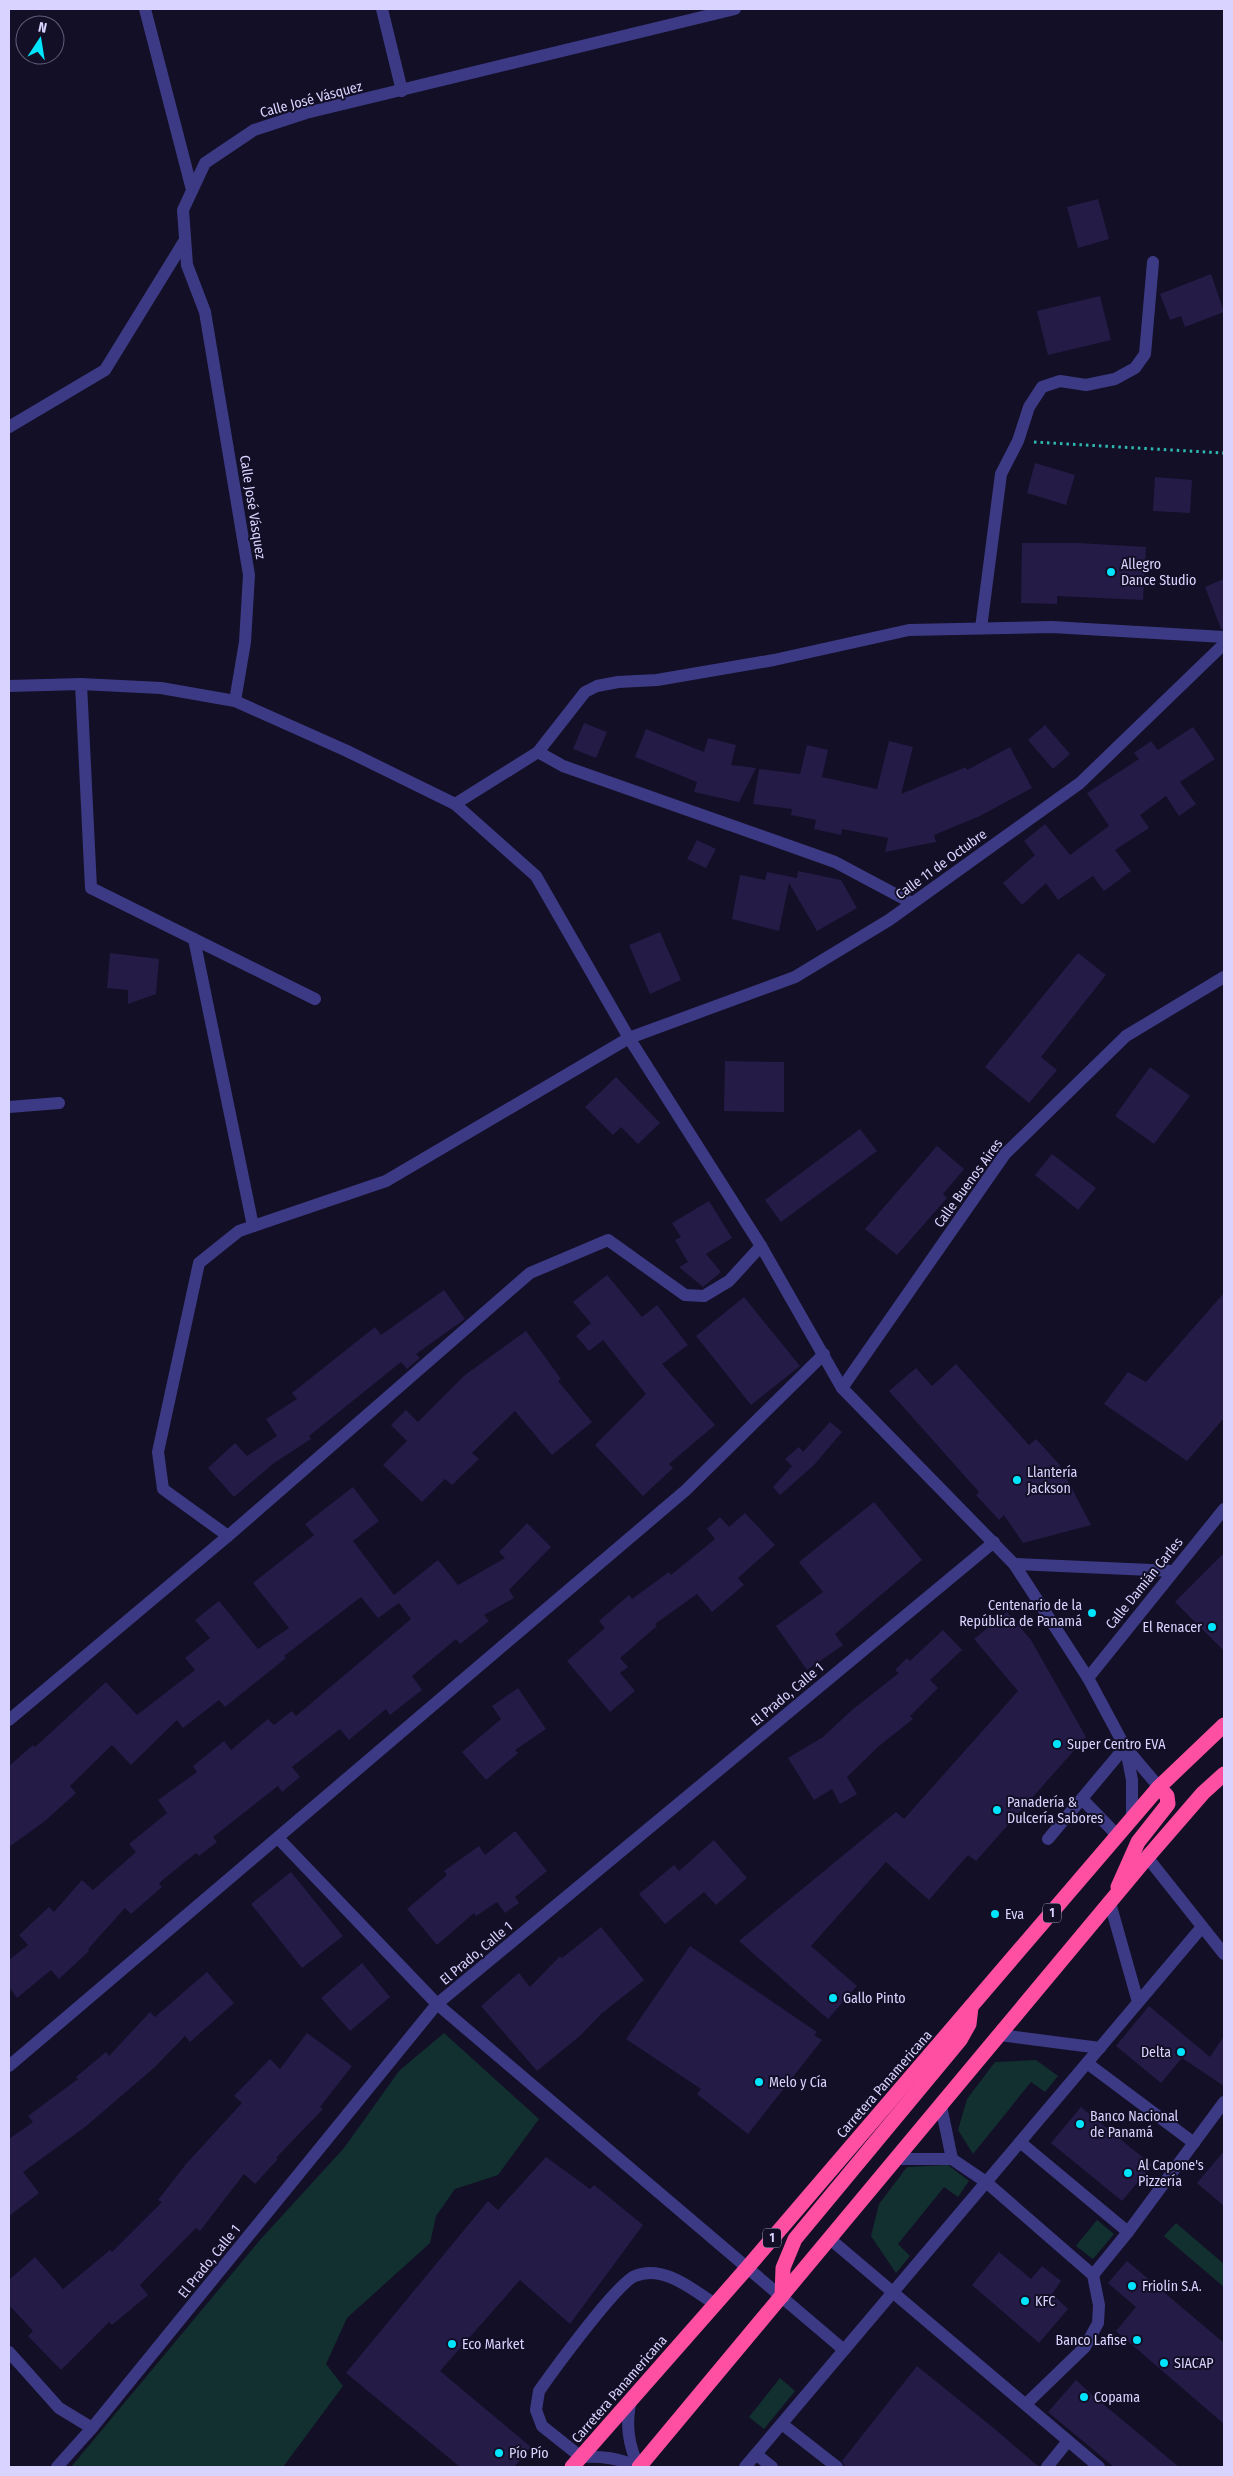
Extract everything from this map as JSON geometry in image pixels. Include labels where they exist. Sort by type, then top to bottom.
[{"type":"highway","name":"Carretera Panamericana","points":[[576,2462],[747,2268],[1159,1787],[1224,1725]]},
{"type":"highway","points":[[639,2467],[1147,1857],[1203,1793],[1224,1774]]},
{"type":"highway","points":[[1112,1901],[1138,1842],[1168,1804],[1166,1796],[1159,1787]]},
{"type":"highway","name":"1","points":[[782,2296],[783,2268],[795,2239],[960,2040],[969,2024],[971,2007]]},
{"type":"street","points":[[145,9],[192,190]]},
{"type":"street","points":[[382,9],[402,91]]},
{"type":"street","name":"Calle José Vásquez","points":[[235,701],[245,642],[249,575],[205,312],[187,265],[182,210],[204,163],[254,130],[306,113],[735,9]]},
{"type":"street","points":[[9,427],[105,370],[185,240]]},
{"type":"street","points":[[981,628],[1001,474],[1018,441],[1030,407],[1042,387],[1060,381],[1086,385],[1115,379],[1135,368],[1145,354],[1152,262]]},
{"type":"street","points":[[455,804],[538,752],[585,692],[597,686],[618,682],[657,680],[774,660],[909,630],[1052,627],[1224,637]]},
{"type":"street","name":"Calle 11 de Octubre","points":[[228,1536],[163,1489],[158,1452],[199,1263],[239,1231],[386,1181],[629,1038],[795,977],[912,903],[1080,783],[1224,644]]},
{"type":"street","points":[[81,684],[91,888],[315,999]]},
{"type":"street","points":[[9,686],[81,684],[161,688],[235,701],[347,751],[455,804],[536,876],[629,1038],[761,1246],[842,1388],[1014,1564],[1088,1678],[1126,1747],[1159,1787]]},
{"type":"street","points":[[538,752],[563,766],[835,862],[912,903]]},
{"type":"street","points":[[194,939],[253,1226]]},
{"type":"street","name":"Calle Buenos Aires","points":[[842,1388],[1005,1154],[1126,1036],[1224,977]]},
{"type":"street","points":[[9,1108],[59,1103]]},
{"type":"street","points":[[9,1720],[228,1536],[530,1273],[608,1240],[685,1295],[704,1296],[729,1281],[761,1246]]},
{"type":"street","points":[[9,2066],[686,1490],[824,1354]]},
{"type":"street","name":"Calle Damián Carles","points":[[1088,1678],[1224,1509]]},
{"type":"street","name":"El Prado, Calle 1","points":[[57,2467],[92,2428],[437,2004],[994,1542]]},
{"type":"street","points":[[1014,1564],[1173,1571]]},
{"type":"street","points":[[1048,1839],[1126,1747]]},
{"type":"street","points":[[1126,1747],[1132,1780],[1132,1819]]},
{"type":"street","points":[[1082,1799],[1118,1836]]},
{"type":"street","points":[[278,1838],[437,2004],[844,2350]]},
{"type":"street","points":[[1147,1857],[1224,1954]]},
{"type":"street","points":[[1112,1901],[1138,2002]]},
{"type":"street","points":[[745,2467],[1202,1926]]},
{"type":"street","points":[[1000,2035],[1100,2048]]},
{"type":"street","points":[[1087,2062],[1194,2143]]},
{"type":"street","points":[[1093,2274],[1128,2232],[1224,2102]]},
{"type":"street","points":[[941,2106],[952,2159]]},
{"type":"street","points":[[1020,2142],[1128,2232]]},
{"type":"street","points":[[897,2159],[952,2159],[986,2182],[1093,2274],[1099,2305],[1098,2323],[1085,2347],[1026,2404]]},
{"type":"street","points":[[830,2239],[1099,2467]]},
{"type":"street","points":[[639,2467],[619,2459],[601,2456],[576,2462],[542,2426],[536,2410],[539,2391],[614,2296],[634,2276],[656,2274],[678,2280],[715,2304]]},
{"type":"street","points":[[9,2352],[59,2408],[92,2428]]},
{"type":"street","points":[[631,2400],[626,2418],[632,2452],[639,2467]]},
{"type":"street","points":[[782,2424],[837,2467]]},
{"type":"street","points":[[1047,2467],[1068,2441]]},
{"type":"street","points":[[756,2454],[772,2467]]},
{"type":"path","points":[[1018,441],[1224,454]]},
{"type":"green space","points":[[444,2033],[539,2119],[498,2175],[455,2189],[436,2216],[430,2243],[347,2318],[326,2364],[343,2386],[283,2467],[71,2467],[260,2240],[344,2148],[399,2071]]},
{"type":"green space","points":[[1036,2060],[1058,2076],[1045,2092],[1031,2082],[973,2154],[958,2130],[967,2099],[995,2062]]},
{"type":"green space","points":[[948,2165],[969,2181],[958,2197],[944,2187],[898,2244],[910,2256],[896,2273],[871,2236],[879,2204],[907,2167]]},
{"type":"green space","points":[[1097,2220],[1114,2234],[1093,2259],[1076,2246]]},
{"type":"green space","points":[[1176,2223],[1224,2264],[1224,2287],[1164,2236]]},
{"type":"green space","points":[[780,2378],[795,2391],[764,2429],[749,2417]]},
{"type":"building","points":[[1098,199],[1109,239],[1078,248],[1067,207]]},
{"type":"building","points":[[1211,274],[1224,312],[1185,327],[1181,316],[1170,320],[1160,294]]},
{"type":"building","points":[[1100,296],[1111,340],[1048,355],[1037,311]]},
{"type":"building","points":[[1035,463],[1075,475],[1066,505],[1027,493]]},
{"type":"building","points":[[1155,477],[1192,480],[1190,513],[1153,511]]},
{"type":"building","points":[[1022,543],[1078,543],[1146,547],[1143,600],[1057,596],[1057,604],[1021,603]]},
{"type":"building","points":[[1224,579],[1224,629],[1221,629],[1205,587]]},
{"type":"building","points":[[584,723],[607,732],[596,758],[573,749]]},
{"type":"building","points":[[1045,725],[1070,754],[1053,769],[1028,740]]},
{"type":"building","points":[[1193,727],[1215,759],[1180,782],[1196,804],[1179,816],[1166,796],[1140,815],[1149,828],[1115,850],[1131,871],[1104,891],[1093,876],[1058,900],[1046,883],[1022,905],[1003,883],[1035,855],[1024,841],[1045,824],[1070,855],[1109,826],[1087,793],[1139,759],[1134,753],[1151,741],[1158,750]]},
{"type":"building","points":[[646,729],[704,752],[708,738],[736,745],[731,765],[756,768],[739,802],[694,792],[697,782],[635,757]]},
{"type":"building","points":[[889,741],[913,747],[901,794],[966,767],[967,770],[1010,747],[1032,788],[980,816],[934,835],[936,842],[885,852],[888,838],[842,829],[841,835],[814,829],[816,820],[791,815],[792,809],[753,804],[759,769],[800,774],[807,745],[828,750],[822,777],[877,789]]},
{"type":"building","points":[[697,840],[716,849],[706,868],[687,859]]},
{"type":"building","points":[[798,871],[841,880],[857,908],[817,931],[789,883],[779,931],[732,919],[740,875],[765,880],[767,872],[797,878]]},
{"type":"building","points":[[660,932],[681,980],[650,994],[629,945]]},
{"type":"building","points":[[110,953],[159,959],[156,994],[128,1004],[128,990],[107,988]]},
{"type":"building","points":[[1078,953],[1106,975],[1041,1057],[1057,1070],[1029,1103],[985,1067]]},
{"type":"building","points":[[725,1061],[784,1062],[784,1112],[724,1111]]},
{"type":"building","points":[[1150,1067],[1190,1096],[1154,1144],[1115,1116]]},
{"type":"building","points":[[616,1077],[660,1123],[638,1144],[621,1127],[613,1135],[585,1107]]},
{"type":"building","points":[[860,1129],[877,1151],[781,1222],[765,1200]]},
{"type":"building","points":[[937,1146],[964,1169],[943,1194],[947,1198],[897,1255],[865,1229]]},
{"type":"building","points":[[1052,1154],[1096,1188],[1078,1210],[1035,1175]]},
{"type":"building","points":[[709,1201],[732,1238],[706,1254],[721,1272],[703,1287],[679,1267],[688,1262],[675,1240],[681,1237],[672,1223]]},
{"type":"building","points":[[607,1275],[642,1317],[657,1305],[688,1345],[662,1364],[715,1425],[669,1464],[673,1468],[643,1496],[595,1445],[646,1394],[603,1340],[589,1351],[576,1336],[591,1323],[573,1302]]},
{"type":"building","points":[[444,1290],[465,1319],[416,1354],[420,1358],[407,1369],[401,1362],[309,1436],[311,1439],[274,1463],[234,1497],[208,1468],[235,1443],[247,1456],[277,1436],[266,1419],[297,1399],[292,1393],[375,1327],[381,1335]]},
{"type":"building","points":[[1224,1293],[1224,1418],[1187,1461],[1104,1404],[1128,1372],[1146,1382]]},
{"type":"building","points":[[744,1297],[800,1366],[751,1405],[696,1336]]},
{"type":"building","points":[[526,1331],[561,1379],[558,1381],[592,1422],[552,1455],[515,1411],[472,1453],[479,1459],[452,1485],[445,1479],[422,1502],[383,1465],[407,1441],[391,1425],[406,1410],[418,1422],[465,1375]]},
{"type":"building","points":[[956,1364],[1029,1445],[1036,1439],[1059,1464],[1091,1525],[1023,1543],[1004,1515],[999,1520],[976,1495],[979,1492],[889,1391],[916,1368],[932,1386]]},
{"type":"building","points":[[830,1422],[842,1432],[814,1465],[780,1495],[773,1487],[792,1466],[785,1459],[799,1447],[803,1452]]},
{"type":"building","points":[[353,1487],[379,1521],[353,1541],[394,1595],[438,1560],[458,1585],[505,1558],[499,1552],[527,1523],[551,1547],[509,1590],[514,1598],[484,1615],[489,1621],[460,1644],[456,1639],[412,1676],[422,1690],[390,1715],[386,1709],[349,1740],[340,1729],[292,1767],[300,1777],[282,1792],[278,1786],[213,1837],[217,1842],[199,1856],[196,1853],[159,1883],[162,1887],[131,1914],[125,1908],[88,1949],[89,1951],[59,1979],[51,1970],[17,1998],[9,1987],[9,1960],[28,1945],[19,1935],[49,1907],[54,1912],[82,1880],[93,1890],[136,1852],[129,1844],[167,1813],[158,1800],[197,1772],[193,1766],[224,1741],[231,1750],[268,1719],[274,1725],[292,1711],[296,1716],[411,1619],[399,1603],[378,1618],[361,1597],[284,1656],[286,1658],[225,1707],[219,1700],[183,1728],[177,1720],[131,1765],[112,1745],[70,1786],[76,1793],[45,1821],[9,1847],[9,1766],[33,1745],[35,1747],[106,1682],[137,1715],[195,1670],[185,1658],[210,1638],[195,1620],[219,1601],[258,1649],[289,1628],[253,1583],[314,1535],[305,1524]]},
{"type":"building","points":[[874,1502],[922,1560],[835,1634],[843,1645],[807,1670],[776,1626],[823,1592],[799,1562]]},
{"type":"building","points":[[745,1513],[775,1545],[738,1578],[744,1585],[712,1612],[697,1594],[655,1624],[657,1626],[620,1658],[628,1667],[620,1673],[635,1691],[610,1712],[567,1661],[605,1628],[599,1621],[629,1595],[632,1599],[669,1572],[671,1575],[715,1539],[707,1529],[720,1517],[729,1527]]},
{"type":"building","name":"El Renacer","points":[[1224,1553],[1224,1651],[1175,1602]]},
{"type":"building","points":[[1007,1612],[1031,1640],[1086,1737],[976,1861],[968,1855],[929,1900],[886,1862],[811,1946],[857,1986],[828,2019],[739,1941],[896,1812],[904,1819],[1018,1691],[974,1639]]},
{"type":"building","points":[[943,1630],[962,1650],[930,1680],[938,1688],[910,1716],[913,1719],[879,1746],[847,1777],[857,1794],[840,1804],[832,1789],[814,1800],[788,1758],[823,1737],[852,1710],[899,1673],[895,1670],[907,1658],[910,1661]]},
{"type":"building","points":[[518,1688],[546,1729],[515,1750],[518,1753],[486,1780],[462,1752],[501,1719],[492,1706]]},
{"type":"building","points":[[515,1831],[547,1871],[515,1897],[519,1903],[505,1913],[497,1902],[476,1916],[474,1913],[437,1945],[407,1909],[447,1875],[444,1871],[479,1846],[485,1855]]},
{"type":"building","points":[[714,1840],[747,1878],[716,1905],[704,1892],[665,1924],[639,1894],[674,1865],[679,1871]]},
{"type":"building","points":[[291,1872],[343,1936],[302,1968],[251,1904]]},
{"type":"building","points":[[601,1927],[644,1980],[601,2014],[581,2035],[537,2071],[481,2006],[519,1973],[530,1987],[560,1956],[562,1958]]},
{"type":"building","points":[[690,1946],[817,2032],[814,2035],[822,2040],[748,2134],[697,2094],[701,2089],[626,2039]]},
{"type":"building","points":[[362,1963],[390,1997],[350,2031],[321,1998]]},
{"type":"building","points":[[207,1972],[234,2003],[190,2042],[185,2036],[155,2067],[85,2127],[23,2172],[39,2193],[9,2216],[9,2139],[33,2122],[28,2116],[78,2079],[76,2077],[106,2052],[109,2056],[150,2012],[155,2017]]},
{"type":"building","points":[[1149,2006],[1210,2057],[1224,2036],[1224,2086],[1182,2058],[1161,2083],[1116,2046]]},
{"type":"building","points":[[307,2033],[352,2066],[320,2107],[323,2109],[276,2158],[278,2159],[255,2184],[244,2174],[200,2231],[196,2228],[140,2285],[148,2295],[112,2325],[109,2322],[61,2370],[28,2336],[33,2331],[9,2305],[9,2280],[35,2257],[63,2289],[110,2250],[112,2252],[162,2202],[158,2200],[186,2164],[242,2103],[234,2096],[270,2059],[280,2069]]},
{"type":"building","points":[[1081,2107],[1152,2165],[1122,2201],[1051,2143]]},
{"type":"building","points":[[1224,2151],[1224,2206],[1197,2183]]},
{"type":"building","points":[[546,2157],[590,2189],[594,2185],[643,2225],[570,2324],[520,2280],[440,2371],[531,2447],[514,2467],[460,2467],[346,2373],[488,2201],[498,2210]]},
{"type":"building","name":"KFC","points":[[999,2252],[1031,2279],[1042,2266],[1061,2281],[1052,2294],[1068,2309],[1039,2343],[972,2285]]},
{"type":"building","points":[[1127,2261],[1224,2343],[1224,2424],[1116,2331],[1136,2307],[1108,2283]]},
{"type":"building","points":[[917,2366],[1039,2467],[845,2467],[842,2461]]},
{"type":"building","points":[[1076,2380],[1179,2467],[1114,2467],[1048,2412]]},
{"type":"place","name":"Allegro Dance Studio","points":[[1111,572]]},
{"type":"place","name":"Llantería Jackson","points":[[1017,1480]]},
{"type":"place","name":"Centenario de la República de Panamá","points":[[1092,1613]]},
{"type":"place","name":"El Renacer","points":[[1212,1627]]},
{"type":"place","name":"Super Centro EVA","points":[[1057,1744]]},
{"type":"place","name":"Panadería & Dulcería Sabores","points":[[997,1810]]},
{"type":"place","name":"Eva","points":[[995,1914]]},
{"type":"place","name":"Gallo Pinto","points":[[833,1998]]},
{"type":"place","name":"Delta","points":[[1181,2052]]},
{"type":"place","name":"Melo y Cía","points":[[759,2082]]},
{"type":"place","name":"Banco Nacional de Panamá","points":[[1080,2124]]},
{"type":"place","name":"Al Capone's Pizzería","points":[[1128,2173]]},
{"type":"place","name":"Friolin S.A.","points":[[1132,2286]]},
{"type":"place","name":"KFC","points":[[1025,2301]]},
{"type":"place","name":"Banco Lafise","points":[[1137,2340]]},
{"type":"place","name":"Eco Market","points":[[452,2344]]},
{"type":"place","name":"SIACAP","points":[[1164,2363]]},
{"type":"place","name":"Copama","points":[[1084,2397]]},
{"type":"place","name":"Pío Pío","points":[[499,2453]]}]
